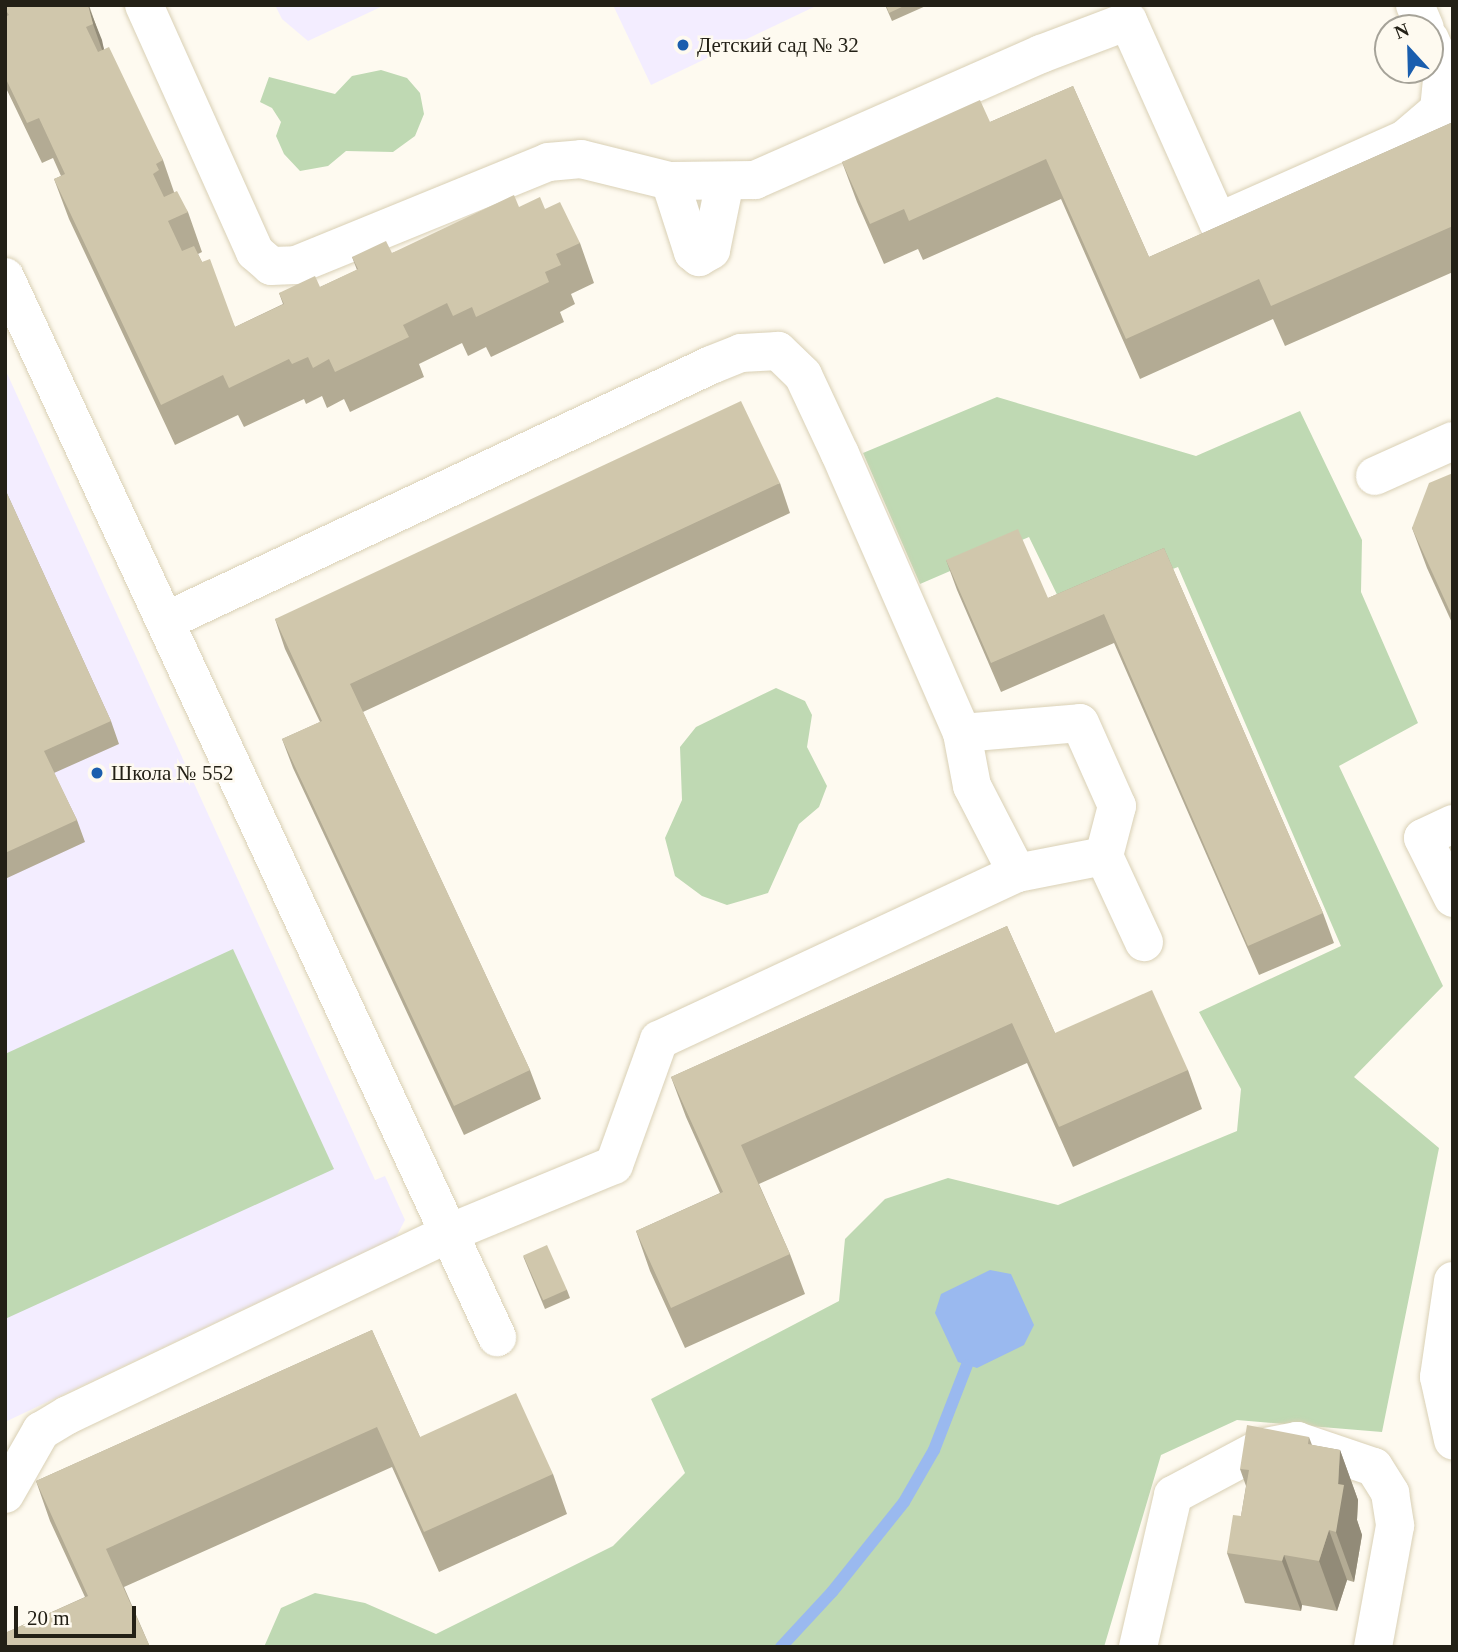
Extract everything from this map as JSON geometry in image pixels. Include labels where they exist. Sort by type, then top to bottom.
[{"type":"lane","points":[[144,5],[255,252],[271,266],[296,265],[548,162],[581,159],[670,181],[755,180],[1041,54],[1128,21],[1218,222],[1405,139],[1439,110],[1442,84]]},
{"type":"lane","points":[[670,181],[693,252],[699,257],[711,250],[725,181]]},
{"type":"lane","points":[[5,277],[168,621],[497,1337]]},
{"type":"lane","points":[[168,621],[711,365],[741,353],[778,351],[803,375],[962,733],[972,786],[1017,873]]},
{"type":"lane","points":[[1376,476],[1453,441]]},
{"type":"lane","points":[[962,733],[1080,723],[1117,806],[1104,856],[1144,942]]},
{"type":"lane","points":[[1453,824],[1423,838],[1453,898]]},
{"type":"lane","points":[[5,1494],[40,1431],[449,1233],[614,1165],[659,1040],[1017,873],[1104,856]]},
{"type":"lane","points":[[1453,1281],[1446,1379],[1453,1440]]},
{"type":"lane","points":[[1138,1647],[1173,1495],[1261,1448],[1297,1441],[1374,1467],[1390,1493],[1395,1526],[1373,1647]]},
{"type":"shaded area","points":[[275,5],[385,5],[308,41],[282,19]]},
{"type":"shaded area","name":"Детский сад № 32","points":[[613,5],[818,5],[651,85]]},
{"type":"shaded area","name":"Школа № 552","points":[[5,369],[375,1180],[385,1176],[405,1220],[396,1237],[5,1422]]},
{"type":"green space","points":[[381,70],[407,78],[420,93],[424,114],[415,136],[393,152],[346,151],[328,166],[300,171],[284,154],[276,136],[281,122],[272,108],[260,102],[269,77],[335,94],[352,76]]},
{"type":"green space","points":[[997,397],[1196,456],[1300,411],[1362,540],[1361,592],[1418,723],[1339,766],[1443,986],[1354,1077],[1439,1148],[1382,1432],[1237,1420],[1161,1455],[1104,1647],[264,1647],[281,1608],[315,1593],[365,1603],[436,1634],[613,1546],[685,1473],[651,1399],[839,1301],[845,1239],[885,1199],[948,1178],[1058,1205],[1237,1131],[1241,1089],[1199,1012],[1341,946],[1178,567],[1065,611],[1029,537],[920,584],[863,453]]},
{"type":"green space","points":[[776,688],[805,701],[812,715],[807,747],[827,786],[819,807],[799,824],[768,893],[727,905],[702,896],[675,876],[665,838],[682,800],[680,747],[696,727]]},
{"type":"green space","points":[[233,949],[334,1169],[5,1319],[5,1054]]},
{"type":"water","points":[[990,1270],[1011,1274],[1034,1325],[1024,1345],[977,1368],[958,1362],[935,1313],[941,1294]]},
{"type":"building","points":[[5,5],[88,5],[93,24],[86,27],[98,52],[109,47],[163,160],[156,164],[159,170],[153,174],[164,197],[177,191],[188,212],[168,221],[182,251],[194,246],[202,262],[210,259],[235,327],[284,304],[279,293],[315,276],[320,287],[358,269],[352,257],[386,241],[392,253],[514,195],[519,207],[540,197],[545,209],[560,202],[580,243],[556,254],[561,265],[545,272],[549,282],[476,317],[472,307],[453,316],[447,303],[403,325],[409,337],[335,372],[329,359],[313,368],[308,357],[292,364],[289,359],[229,388],[223,375],[161,405],[54,179],[65,174],[39,118],[27,123],[5,77],[5,17],[9,15]]},
{"type":"building","points":[[886,5],[906,5],[889,13]]},
{"type":"building","points":[[1073,86],[1149,257],[1453,122],[1453,226],[1271,306],[1259,279],[1126,339],[1046,159],[909,221],[904,209],[870,224],[842,162],[980,100],[990,122]]},
{"type":"building","points":[[741,401],[780,483],[350,684],[530,1070],[454,1106],[282,739],[322,721],[275,619]]},
{"type":"building","points":[[1453,473],[1453,618],[1412,528],[1429,483]]},
{"type":"building","points":[[5,489],[111,721],[44,751],[77,820],[5,853]]},
{"type":"building","points":[[1018,529],[1048,598],[1164,548],[1323,913],[1248,946],[1104,614],[991,663],[946,560]]},
{"type":"building","points":[[1007,926],[1055,1033],[1152,990],[1188,1070],[1059,1127],[1012,1023],[741,1145],[790,1254],[671,1308],[636,1231],[723,1192],[671,1077]]},
{"type":"building","points":[[547,1245],[567,1290],[543,1300],[523,1256]]},
{"type":"building","points":[[372,1330],[420,1437],[516,1393],[553,1474],[424,1532],[377,1427],[106,1549],[150,1647],[6,1647],[5,1633],[88,1596],[36,1481]]},
{"type":"building","points":[[1247,1425],[1309,1437],[1308,1444],[1340,1450],[1338,1484],[1344,1485],[1336,1532],[1329,1530],[1319,1561],[1284,1555],[1282,1561],[1227,1553],[1233,1515],[1241,1516],[1249,1470],[1240,1469]]},
{"type":"waterway","points":[[781,1647],[832,1592],[904,1502],[934,1450],[967,1365]]},
{"type":"place","name":"Детский сад № 32","points":[[683,45]]},
{"type":"place","name":"Школа № 552","points":[[97,773]]}]
